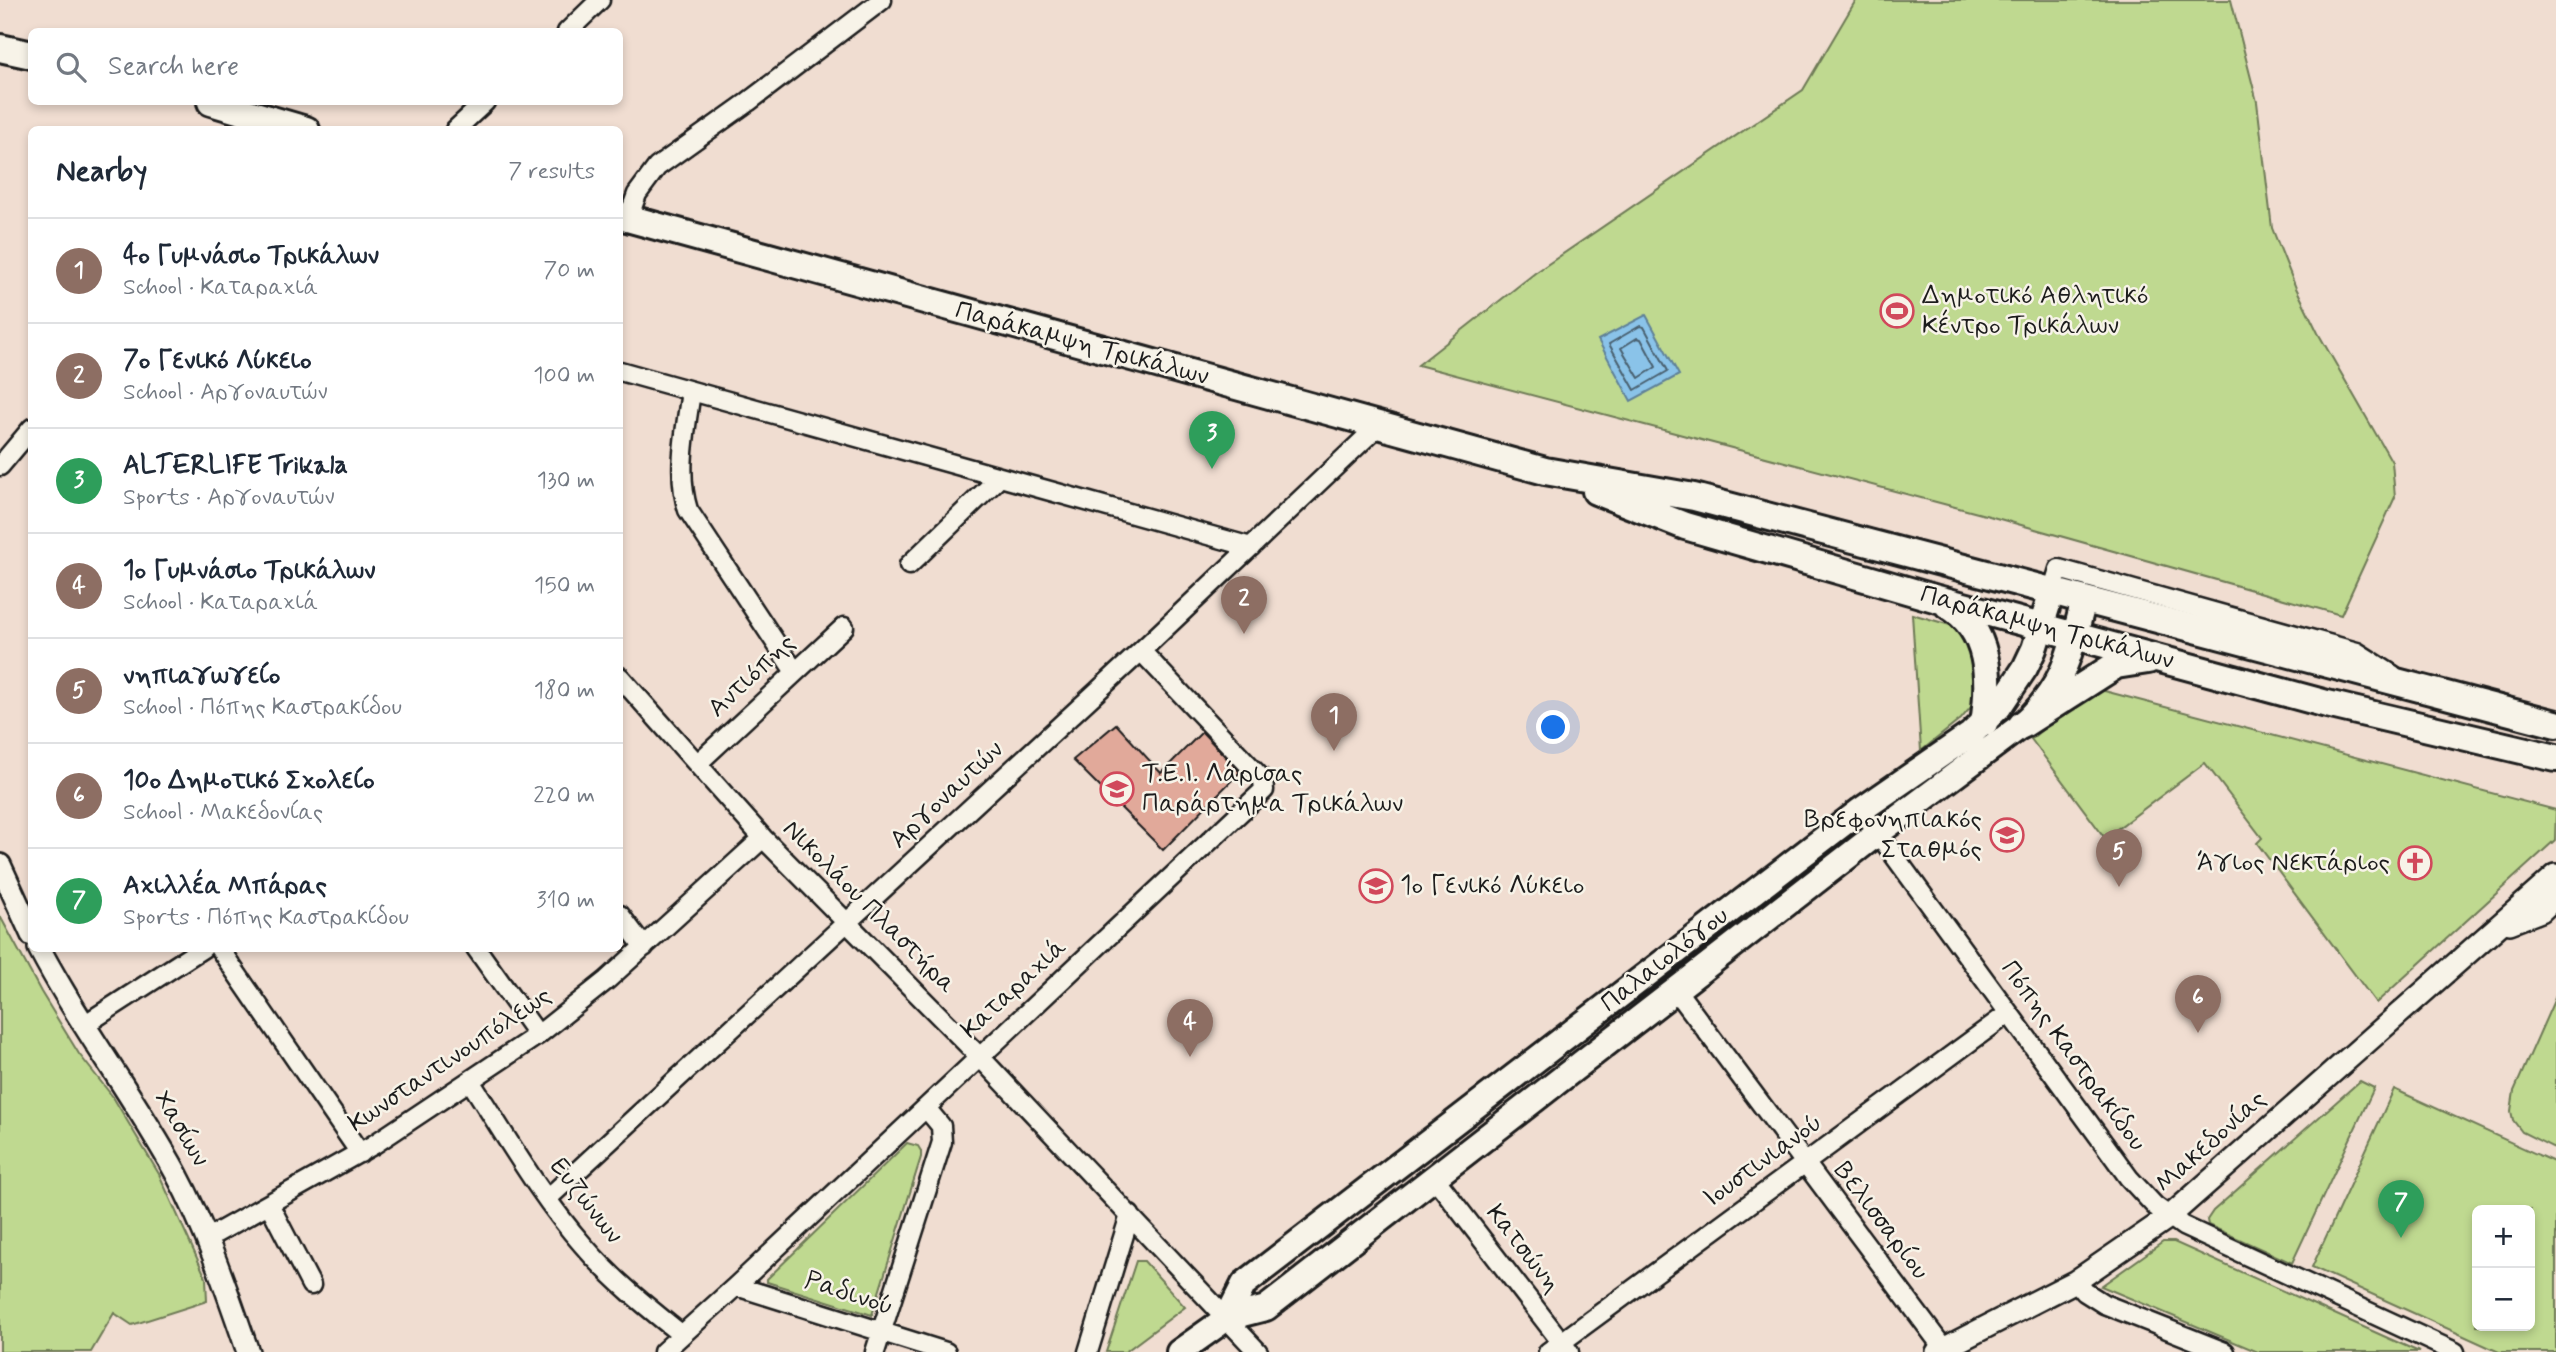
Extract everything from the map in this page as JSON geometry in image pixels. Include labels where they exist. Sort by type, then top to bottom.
[{"type":"main road","points":[[0,48],[28,54]]},
{"type":"main road","points":[[221,105],[292,126]]},
{"type":"main road","name":"Παράκαμψη Τρικάλων","points":[[624,217],[1545,471],[1695,497],[2052,592],[2087,589],[2411,687],[2556,724]]},
{"type":"main road","name":"Παράκαμψη Τρικάλων","points":[[1545,471],[1685,527],[2074,636],[2552,761]]},
{"type":"main road","name":"Παλαιολόγου","points":[[1179,1352],[1227,1318],[1266,1308],[1878,833],[2022,725],[2039,709],[2057,685],[2087,589]]},
{"type":"main road","name":"Παλαιολόγου","points":[[1227,1318],[1244,1284],[1861,810],[1984,723],[1999,707],[2025,668],[2052,592]]},
{"type":"main road","points":[[1934,598],[1966,618],[1980,642],[1988,682],[1984,723]]},
{"type":"main road","points":[[2022,725],[2116,665],[2161,659]]},
{"type":"street","points":[[571,28],[600,0]]},
{"type":"street","points":[[624,217],[657,167],[882,0]]},
{"type":"street","points":[[459,126],[482,105]]},
{"type":"street","points":[[623,373],[1251,547]]},
{"type":"street","points":[[691,391],[682,474],[682,492],[688,510],[795,672]]},
{"type":"street","name":"Αργοναυτών","points":[[547,1199],[1140,652],[1378,426]]},
{"type":"street","points":[[0,466],[28,433]]},
{"type":"street","points":[[909,565],[1000,477]]},
{"type":"street","name":"Αντιόπης","points":[[697,764],[844,627]]},
{"type":"street","name":"Καταραχιά","points":[[663,1352],[1264,790],[1263,780],[1140,652]]},
{"type":"street","name":"Νικολάου Πλαστήρα","points":[[623,681],[763,838],[980,1057],[1258,1352]]},
{"type":"street","name":"Πόπης Καστρακίδου","points":[[1861,810],[2129,1178],[2169,1217],[2455,1352]]},
{"type":"street","name":"Κωνσταντινουπόλεως","points":[[206,1239],[360,1153],[538,1035],[577,1005],[763,838]]},
{"type":"street","points":[[0,864],[28,926]]},
{"type":"street","name":"Μακεδονίας","points":[[1940,1350],[2076,1281],[2169,1217],[2556,875]]},
{"type":"street","name":"Μακεδονίας","points":[[2492,930],[2541,911],[2556,897]]},
{"type":"street","points":[[623,919],[643,947]]},
{"type":"street","name":"Χασίων","points":[[41,952],[64,996],[165,1154],[184,1189],[206,1239],[248,1352]]},
{"type":"street","points":[[84,1025],[197,952]]},
{"type":"street","points":[[222,952],[360,1153]]},
{"type":"street","points":[[479,952],[538,1035]]},
{"type":"street","name":"Βελισσαρίου","points":[[1676,990],[1940,1350]]},
{"type":"street","name":"Ιουστινιανού","points":[[1560,1349],[1805,1163],[2009,1013]]},
{"type":"street","name":"Ευζώνων","points":[[470,1081],[547,1199],[591,1254],[638,1299],[682,1335]]},
{"type":"street","points":[[876,1352],[942,1142],[941,1126],[926,1108]]},
{"type":"street","name":"Κατσώνη","points":[[1434,1177],[1560,1349]]},
{"type":"street","points":[[268,1204],[311,1285]]},
{"type":"street","points":[[1088,1352],[1130,1215]]},
{"type":"street","points":[[2076,1281],[2085,1292],[2104,1304],[2225,1352]]},
{"type":"street","name":"Ραδινού","points":[[736,1286],[946,1352]]},
{"type":"green space","name":"Δημοτικό Αθλητικό Κέντρο Τρικάλων","points":[[1856,0],[2231,0],[2257,102],[2272,228],[2318,333],[2392,462],[2395,497],[2341,615],[1989,516],[1418,365],[1535,273],[1803,90]]},
{"type":"green space","points":[[1912,614],[1950,625],[1960,633],[1975,653],[1977,700],[1961,719],[1921,751]]},
{"type":"green space","points":[[2093,688],[2556,810],[2555,840],[2376,1003],[2257,843],[2262,838],[2205,763],[2105,838],[2031,739]]},
{"type":"green space","points":[[0,916],[41,992],[79,1054],[113,1097],[159,1174],[206,1278],[207,1301],[132,1325],[114,1313],[91,1352],[0,1352]]},
{"type":"green space","points":[[2556,996],[2556,1149],[2522,1132],[2513,1120],[2511,1111],[2514,1091]]},
{"type":"green space","points":[[2360,1081],[2374,1088],[2292,1263],[2208,1225],[2207,1220],[2213,1211]]},
{"type":"green space","points":[[2394,1089],[2556,1163],[2556,1352],[2499,1352],[2312,1267]]},
{"type":"green space","points":[[907,1143],[918,1146],[921,1157],[872,1315],[767,1282],[767,1279]]},
{"type":"green space","points":[[2163,1242],[2174,1242],[2419,1352],[2258,1352],[2101,1286]]},
{"type":"green space","points":[[1136,1261],[1144,1261],[1185,1307],[1125,1352],[1106,1352]]},
{"type":"water","points":[[1646,315],[1679,375],[1631,401],[1598,340]]},
{"type":"building","points":[[1116,724],[1161,773],[1202,732],[1240,772],[1163,850],[1073,760]]},
{"type":"place","name":"Δημοτικό Αθλητικό Κέντρο Τρικάλων","points":[[1897,311]]},
{"type":"place","name":"ALTERLIFE Trikala","points":[[1212,469]]},
{"type":"place","name":"7ο Γενικό Λύκειο","points":[[1244,634]]},
{"type":"place","name":"4ο Γυμνάσιο Τρικάλων","points":[[1334,751]]},
{"type":"place","name":"Τ.Ε.Ι. Λάρισας Παράρτημα Τρικάλων","points":[[1117,789]]},
{"type":"place","name":"Βρεφονηπιακός Σταθμός","points":[[2007,835]]},
{"type":"place","name":"Άγιος Νεκτάριος","points":[[2415,863]]},
{"type":"place","name":"1ο Γενικό Λύκειο","points":[[1376,886]]},
{"type":"place","name":"νηπιαγωγείο","points":[[2119,887]]},
{"type":"place","name":"10ο Δημοτικό Σχολείο","points":[[2198,1033]]},
{"type":"place","name":"1ο Γυμνάσιο Τρικάλων","points":[[1190,1057]]},
{"type":"place","name":"Αχιλλέα Μπάρας","points":[[2401,1238]]}]
